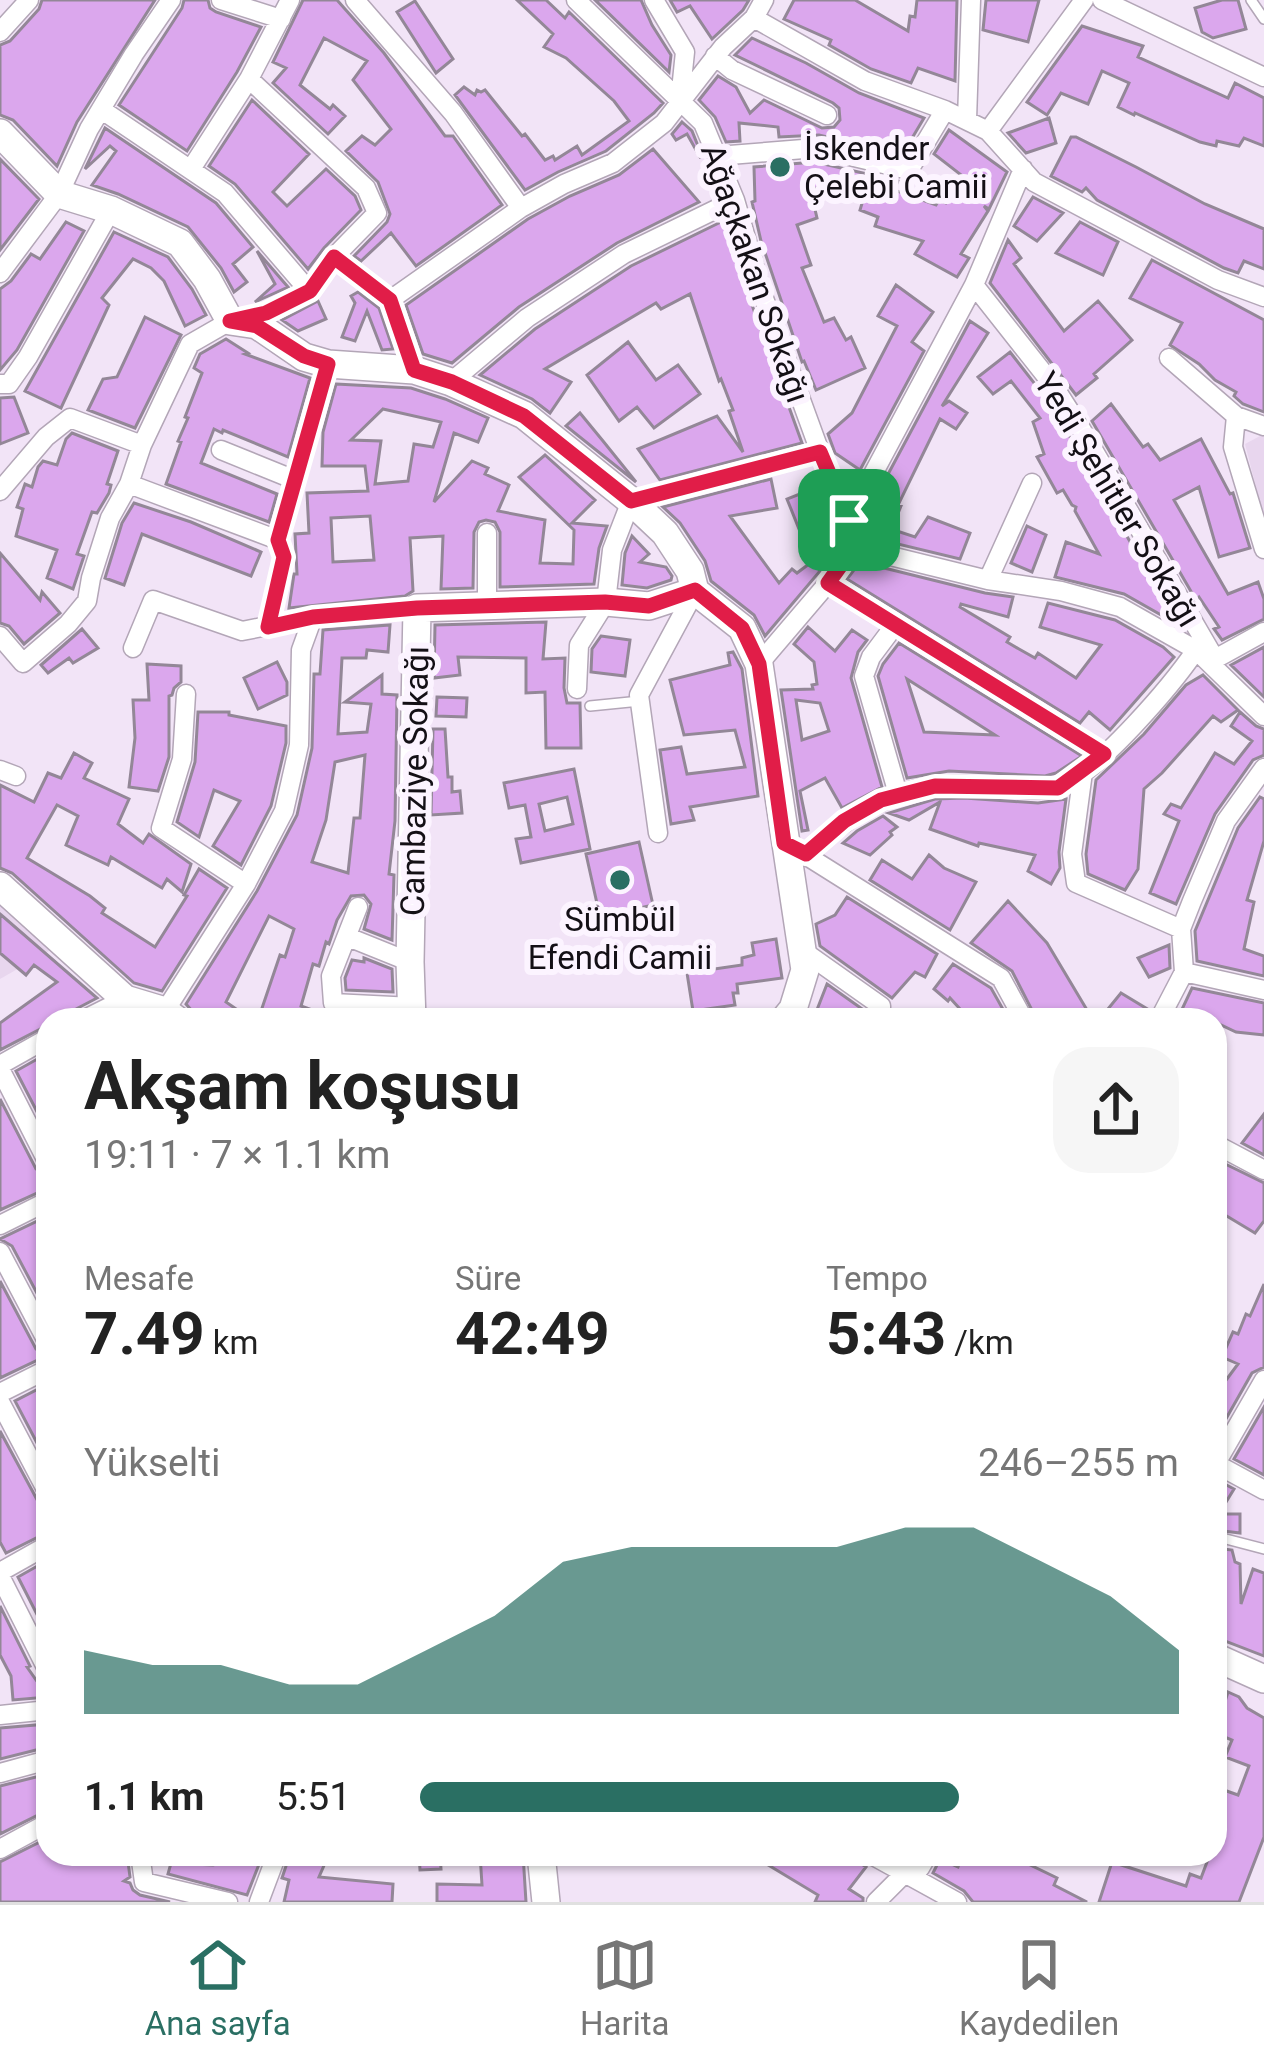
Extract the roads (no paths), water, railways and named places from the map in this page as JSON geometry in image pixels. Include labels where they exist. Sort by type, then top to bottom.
[{"type":"street","points":[[0,32],[29,0]]},
{"type":"street","points":[[0,273],[59,194],[89,129],[171,0]]},
{"type":"street","points":[[220,0],[281,20]]},
{"type":"street","points":[[191,169],[249,79],[290,0]]},
{"type":"street","points":[[355,0],[453,113],[521,208]]},
{"type":"street","name":"Ağaçkakan Sokağı","points":[[576,0],[703,124],[735,200],[761,290],[849,520],[854,547]]},
{"type":"street","points":[[654,0],[686,52],[680,100]]},
{"type":"street","points":[[390,300],[521,208],[613,163],[664,123],[764,0]]},
{"type":"street","points":[[967,120],[971,0]]},
{"type":"street","points":[[988,131],[1084,0]]},
{"type":"street","points":[[1102,0],[1264,77]]},
{"type":"street","points":[[754,18],[866,81],[988,131],[1034,182],[1218,280],[1264,297]]},
{"type":"street","points":[[716,56],[732,70],[827,115]]},
{"type":"street","points":[[0,636],[23,663],[87,601],[110,518],[190,344],[230,321],[266,313],[310,291],[334,257],[377,213],[366,188],[249,79]]},
{"type":"street","points":[[102,110],[225,193],[310,291]]},
{"type":"street","points":[[717,156],[816,148],[909,170],[946,110]]},
{"type":"street","points":[[0,134],[59,194],[111,210],[180,243],[208,279],[230,321]]},
{"type":"street","points":[[849,520],[974,285],[1023,169]]},
{"type":"street","points":[[452,382],[527,318],[624,254],[735,200]]},
{"type":"street","points":[[0,384],[9,384],[28,357],[111,210]]},
{"type":"street","points":[[334,257],[390,300],[414,370]]},
{"type":"street","name":"Yedi Şehitler Sokağı","points":[[974,285],[1053,385],[1215,658]]},
{"type":"street","points":[[230,321],[257,326],[304,356],[328,364],[414,370],[524,416],[665,533],[695,590],[742,628],[759,664],[795,849],[805,970],[794,1008]]},
{"type":"street","points":[[1169,358],[1236,416],[1264,426]]},
{"type":"street","points":[[268,627],[284,557],[278,540],[328,364]]},
{"type":"street","points":[[1236,416],[1233,447],[1264,549]]},
{"type":"street","points":[[0,491],[46,436],[70,418],[142,445]]},
{"type":"street","points":[[220,450],[295,480]]},
{"type":"street","points":[[631,501],[820,452]]},
{"type":"street","points":[[988,580],[1032,483]]},
{"type":"street","points":[[129,484],[278,540]]},
{"type":"street","points":[[577,689],[579,646],[605,602],[612,550],[631,501]]},
{"type":"street","points":[[487,533],[487,605]]},
{"type":"street","points":[[759,664],[854,547],[1120,607],[1215,658],[1264,632]]},
{"type":"street","points":[[828,583],[1104,754]]},
{"type":"street","points":[[658,833],[639,698],[695,590]]},
{"type":"street","name":"Cambaziye Sokağı","points":[[412,1008],[417,608],[605,602],[649,606],[695,590]]},
{"type":"street","points":[[133,648],[153,600],[242,632],[313,617],[417,608]]},
{"type":"street","points":[[176,1008],[284,811],[299,745],[301,650],[313,617]]},
{"type":"street","points":[[896,625],[871,657],[864,676],[898,794]]},
{"type":"street","points":[[1196,650],[1264,716]]},
{"type":"street","points":[[795,849],[898,794],[935,786],[1058,788],[1104,754],[1196,650]]},
{"type":"street","points":[[186,694],[182,759],[161,828],[246,884]]},
{"type":"street","points":[[1166,1008],[1184,972],[1181,929],[1226,821],[1264,768]]},
{"type":"street","points":[[1083,772],[1072,854],[1076,883],[1181,929]]},
{"type":"street","points":[[795,849],[1001,978],[1017,1008]]},
{"type":"street","points":[[0,886],[124,999],[149,1008]]},
{"type":"street","points":[[358,907],[331,976],[334,1003],[369,1008]]},
{"type":"street","points":[[348,937],[410,962]]},
{"type":"street","points":[[800,948],[880,1008]]},
{"type":"street","points":[[1184,972],[1264,990]]},
{"type":"street","points":[[106,1008],[124,999]]},
{"type":"street","points":[[36,1045],[0,1067],[36,1139]]},
{"type":"street","points":[[1227,1150],[1264,1170]]},
{"type":"street","points":[[0,1225],[36,1207]]},
{"type":"street","points":[[0,1252],[36,1320]]},
{"type":"street","points":[[0,1393],[36,1375]]},
{"type":"street","points":[[1227,1443],[1264,1380]]},
{"type":"street","points":[[0,1402],[36,1470]]},
{"type":"street","points":[[1227,1470],[1264,1490]]},
{"type":"street","points":[[36,1552],[0,1574],[36,1648]]},
{"type":"street","points":[[1227,1663],[1264,1679]]},
{"type":"street","points":[[0,1715],[36,1711]]},
{"type":"street","points":[[0,1773],[36,1763]]},
{"type":"street","points":[[0,1850],[36,1830]]},
{"type":"street","points":[[133,1902],[145,1882],[142,1866]]},
{"type":"street","points":[[259,1902],[272,1866]]},
{"type":"street","points":[[542,1866],[546,1902]]},
{"type":"street","points":[[890,1866],[957,1902]]},
{"type":"street","points":[[876,1902],[904,1874],[921,1866]]},
{"type":"street","points":[[145,1882],[228,1902]]},
{"type":"lane","points":[[1252,0],[1264,20]]},
{"type":"lane","points":[[590,706],[639,698]]},
{"type":"lane","points":[[1227,1539],[1264,1549]]},
{"type":"place","name":"İskender Çelebi Camii","points":[[780,167]]},
{"type":"place","name":"Sümbül Efendi Camii","points":[[620,880]]}]
